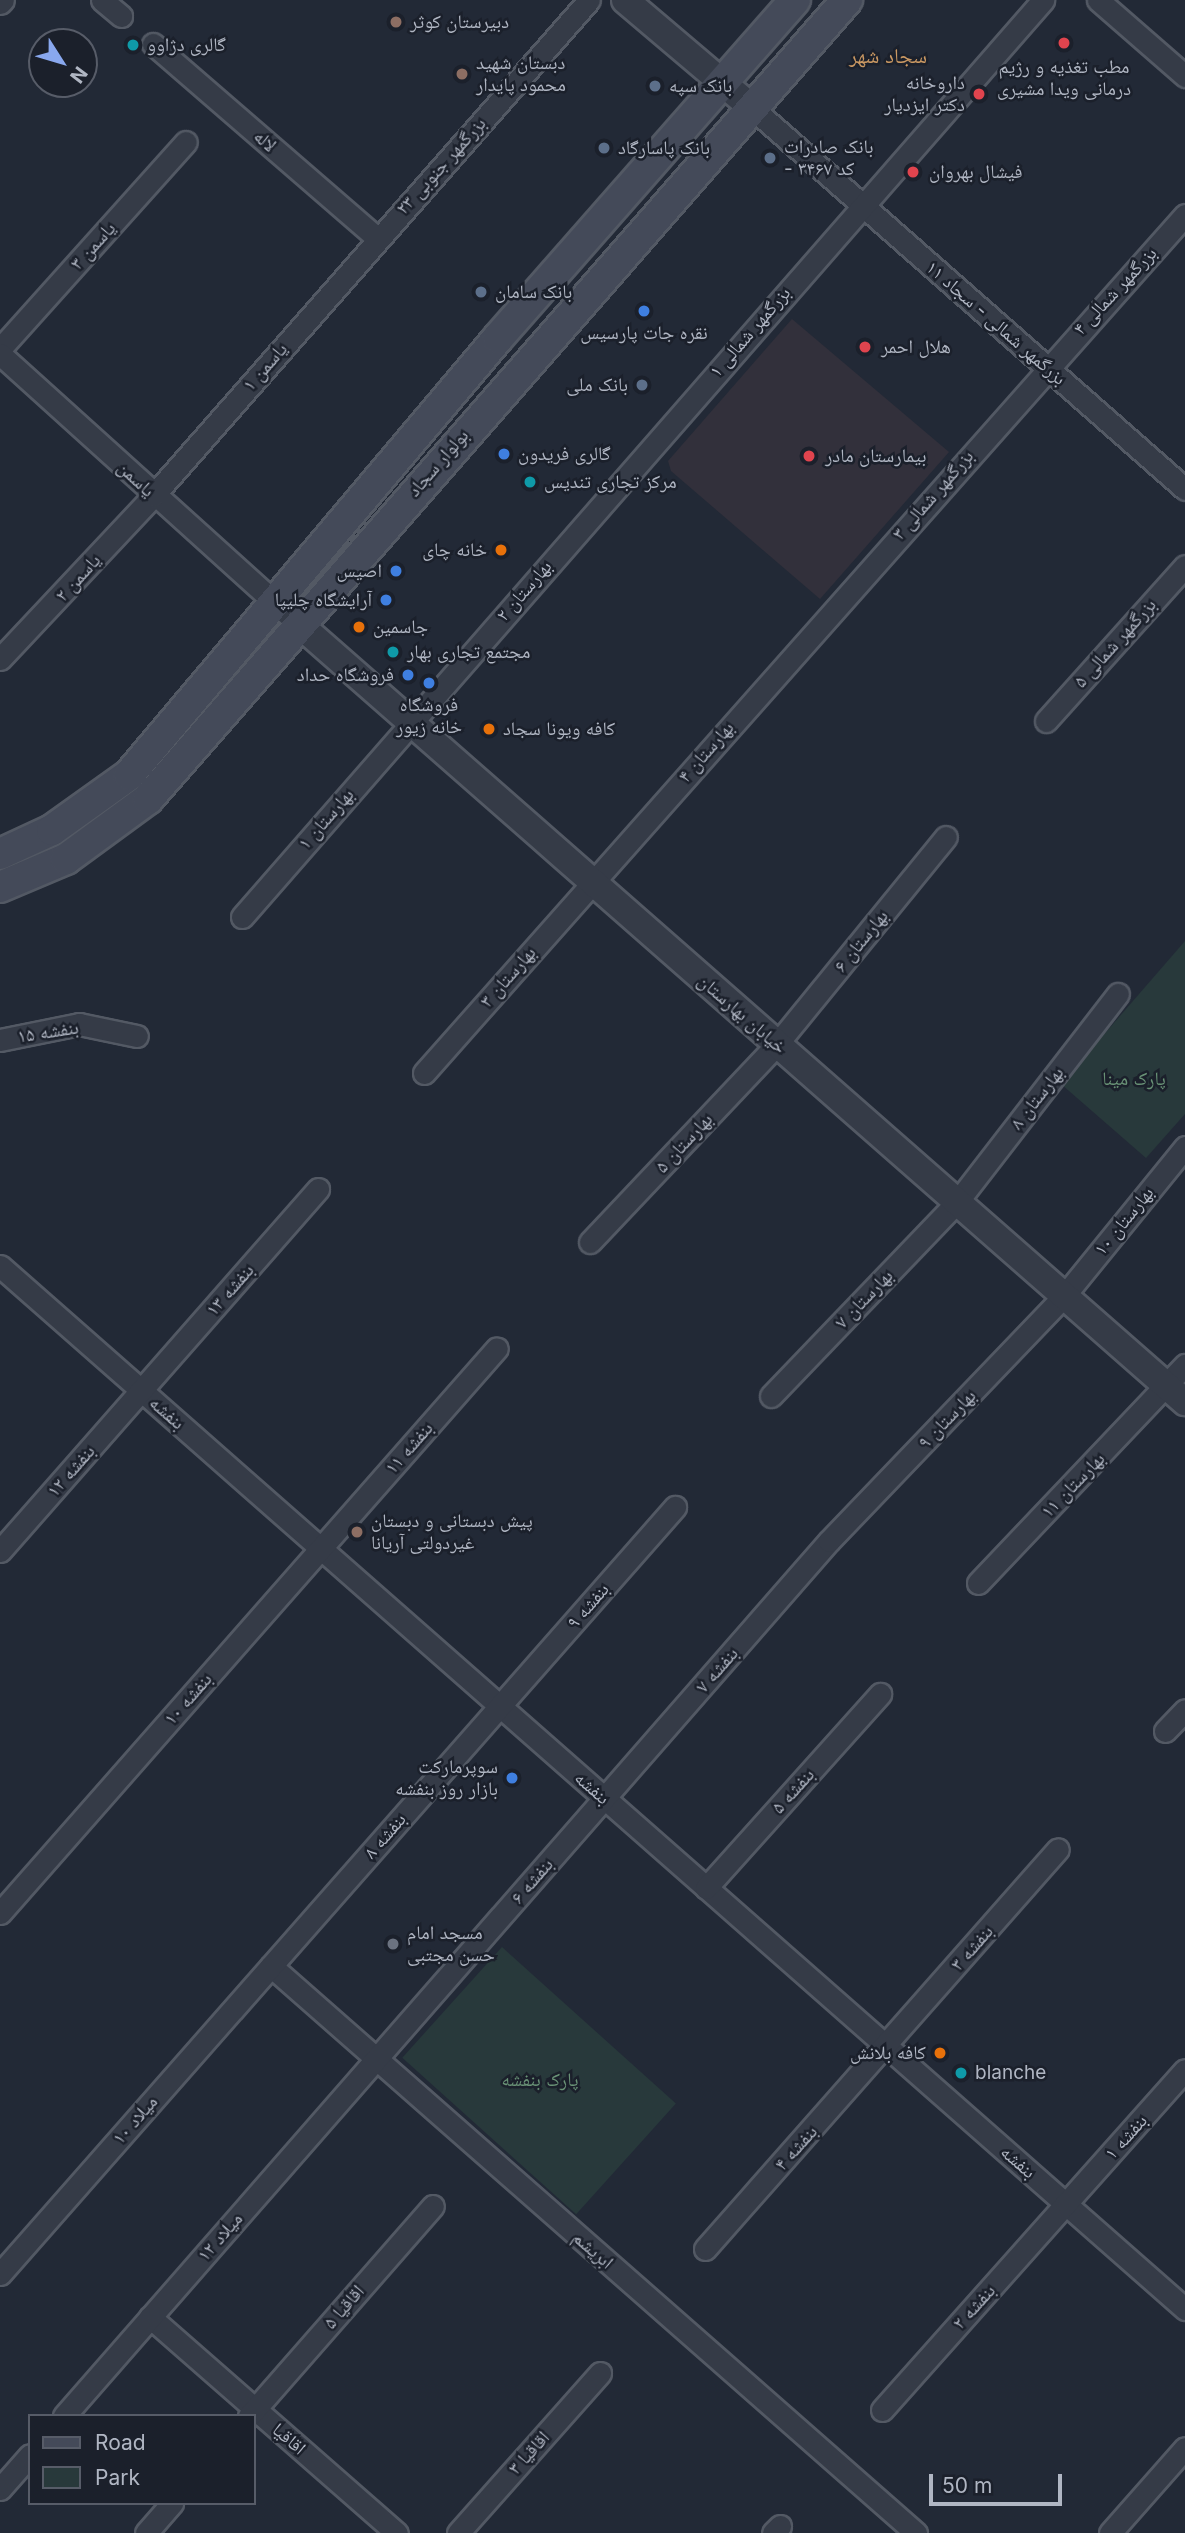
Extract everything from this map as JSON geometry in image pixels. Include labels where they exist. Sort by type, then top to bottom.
[{"type":"main road","name":"بولوار سجاد","points":[[0,854],[52,831],[129,775],[274,602],[795,0]]},
{"type":"main road","name":"بولوار سجاد","points":[[0,887],[110,833],[148,799],[847,0]]},
{"type":"street","points":[[102,0],[121,16]]},
{"type":"street","name":"بزرگمهر جنوبی ۲۳","points":[[377,238],[589,0]]},
{"type":"street","points":[[625,0],[751,107]]},
{"type":"street","name":"بزرگمهر شمالی ۱","points":[[638,460],[1043,0]]},
{"type":"street","points":[[1098,0],[1185,76]]},
{"type":"street","name":"لاله","points":[[153,44],[377,238]]},
{"type":"street","name":"بزرگمهر شمالی - سجاد ۱۱","points":[[751,107],[1185,489]]},
{"type":"street","name":"یاسمن ۳","points":[[0,352],[186,142]]},
{"type":"street","name":"بزرگمهر شمالی ۴","points":[[1045,367],[1185,215]]},
{"type":"street","name":"یاسمن ۱","points":[[153,496],[377,238]]},
{"type":"street","name":"یاسمن","points":[[0,352],[153,496],[300,625]]},
{"type":"street","name":"بزرگمهر شمالی ۳","points":[[820,622],[1045,367]]},
{"type":"street","name":"بهارستان ۲","points":[[410,722],[638,460]]},
{"type":"street","name":"یاسمن ۲","points":[[0,659],[153,496]]},
{"type":"street","name":"بزرگمهر شمالی ۵","points":[[1046,721],[1185,566]]},
{"type":"street","name":"بهارستان ۴","points":[[592,881],[820,622]]},
{"type":"street","name":"خیابان بهارستان","points":[[300,625],[1177,1395]]},
{"type":"street","name":"بهارستان ۱","points":[[242,917],[410,722]]},
{"type":"street","name":"بهارستان ۶","points":[[777,1044],[946,837]]},
{"type":"street","name":"بهارستان ۳","points":[[424,1073],[592,881]]},
{"type":"street","name":"بهارستان ۸","points":[[957,1202],[1118,993]]},
{"type":"street","name":"بنفشه ۱۵","points":[[0,1040],[79,1024],[137,1036]]},
{"type":"street","name":"بهارستان ۵","points":[[590,1242],[777,1044]]},
{"type":"street","name":"بهارستان ۱۰","points":[[1064,1296],[1185,1147]]},
{"type":"street","name":"بنفشه ۱۳","points":[[142,1390],[318,1189]]},
{"type":"street","name":"بهارستان ۷","points":[[771,1395],[957,1202]]},
{"type":"street","name":"بنفشه","points":[[0,1266],[1185,2309]]},
{"type":"street","name":"بهارستان ۹","points":[[829,1541],[1064,1296]]},
{"type":"street","name":"بنفشه ۱۱","points":[[321,1548],[497,1348]]},
{"type":"street","name":"بهارستان ۱۱","points":[[978,1583],[1177,1395],[1185,1365]]},
{"type":"street","name":"بنفشه ۱۲","points":[[0,1551],[142,1390]]},
{"type":"street","name":"بنفشه ۹","points":[[500,1706],[675,1507]]},
{"type":"street","name":"بنفشه ۷","points":[[604,1798],[829,1541]]},
{"type":"street","name":"بنفشه ۱۰","points":[[0,1913],[321,1548]]},
{"type":"street","name":"بنفشه ۵","points":[[706,1888],[880,1694]]},
{"type":"street","name":"بنفشه ۸","points":[[271,1966],[500,1706]]},
{"type":"street","points":[[1165,1731],[1185,1710]]},
{"type":"street","name":"بنفشه ۶","points":[[376,2059],[604,1798]]},
{"type":"street","name":"بنفشه ۳","points":[[886,2046],[1058,1849]]},
{"type":"street","name":"ابریشم","points":[[271,1966],[916,2533]]},
{"type":"street","name":"میلاد ۱۰","points":[[0,2274],[271,1966]]},
{"type":"street","name":"بنفشه ۴","points":[[705,2249],[886,2046]]},
{"type":"street","name":"میلاد ۱۲","points":[[66,2414],[376,2059]]},
{"type":"street","name":"بنفشه ۱","points":[[1066,2204],[1185,2070]]},
{"type":"street","name":"بنفشه ۲","points":[[882,2410],[1066,2204]]},
{"type":"street","name":"اقاقیا ۵","points":[[252,2412],[433,2206]]},
{"type":"street","name":"اقاقیا","points":[[150,2317],[252,2412]]},
{"type":"street","name":"اقاقیا ۳","points":[[458,2533],[600,2373]]},
{"type":"street","name":"اقاقیا","points":[[256,2415],[397,2533]]},
{"type":"street","points":[[1110,2533],[1185,2448]]},
{"type":"street","points":[[0,2490],[28,2457]]},
{"type":"street","points":[[146,2533],[170,2505]]},
{"type":"shaded area","name":"بیمارستان مادر","points":[[792,319],[949,452],[820,599],[671,471],[668,461]]},
{"type":"green space","name":"پارک مینا","points":[[1185,941],[1185,1114],[1146,1158],[1061,1084]]},
{"type":"green space","name":"پارک بنفشه","points":[[502,1947],[676,2104],[576,2214],[402,2058]]},
{"type":"place","name":"دبیرستان کوثر","points":[[396,22]]},
{"type":"place","name":"مطب تغذیه و رژیم درمانی ویدا مشیری","points":[[1064,43]]},
{"type":"place","name":"گالری دژاوو","points":[[133,45]]},
{"type":"place","name":"دبستان شهید محمود پایدار","points":[[462,74]]},
{"type":"place","name":"بانک سپه","points":[[655,86]]},
{"type":"place","name":"داروخانه دکتر ایزدیار","points":[[979,94]]},
{"type":"place","name":"بانک پاسارگاد","points":[[604,148]]},
{"type":"place","name":"بانک صادرات - کد ۳۴۶۷","points":[[770,158]]},
{"type":"place","name":"فیشال بهروان","points":[[913,172]]},
{"type":"place","name":"بانک سامان","points":[[481,292]]},
{"type":"place","name":"نقره جات پارسیس","points":[[644,311]]},
{"type":"place","name":"هلال احمر","points":[[865,347]]},
{"type":"place","name":"بانک ملی","points":[[642,385]]},
{"type":"place","name":"گالری فریدون","points":[[504,454]]},
{"type":"place","name":"بیمارستان مادر","points":[[809,456]]},
{"type":"place","name":"مرکز تجاری تندیس","points":[[530,482]]},
{"type":"place","name":"خانه چای","points":[[501,550]]},
{"type":"place","name":"اصیس","points":[[396,571]]},
{"type":"place","name":"آرایشگاه چلیپا","points":[[386,600]]},
{"type":"place","name":"جاسمین","points":[[359,627]]},
{"type":"place","name":"مجتمع تجاری بهار","points":[[393,652]]},
{"type":"place","name":"فروشگاه حداد","points":[[408,675]]},
{"type":"place","name":"فروشگاه خانه زیور","points":[[429,683]]},
{"type":"place","name":"کافه ویونا سجاد","points":[[489,729]]},
{"type":"place","name":"پیش دبستانی و دبستان غیردولتی آریانا","points":[[357,1532]]},
{"type":"place","name":"سوپرمارکت بازار روز بنفشه","points":[[512,1778]]},
{"type":"place","name":"مسجد امام حسن مجتبی","points":[[393,1944]]},
{"type":"place","name":"کافه بلانش","points":[[940,2053]]},
{"type":"place","name":"blanche","points":[[961,2073]]},
{"type":"district","name":"سجاد شهر","points":[[888,56]]}]
